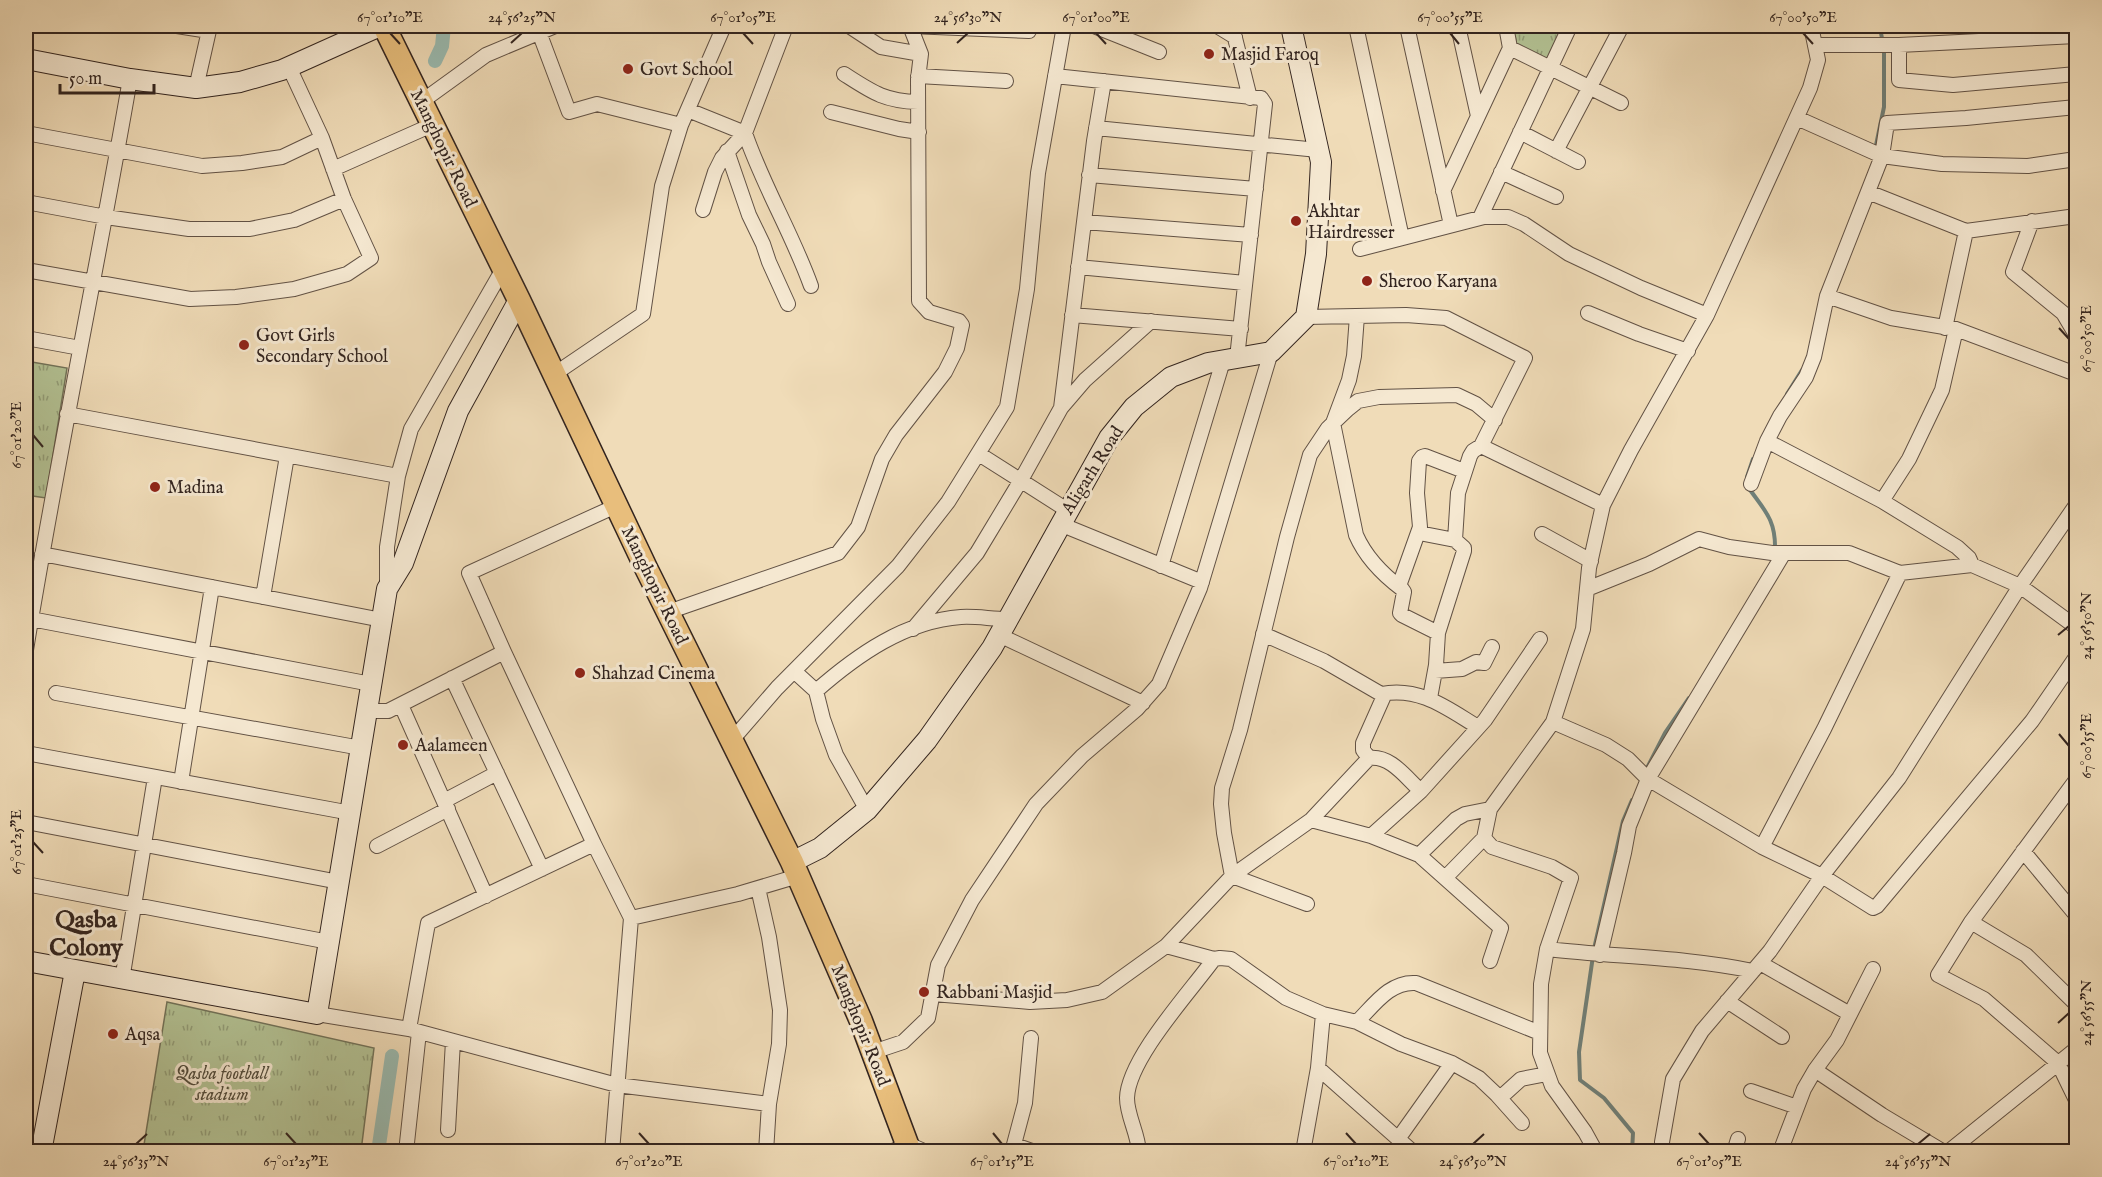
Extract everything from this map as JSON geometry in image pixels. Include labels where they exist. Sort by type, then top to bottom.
[{"type":"main road","name":"Manghopir Road","points":[[382,26],[519,300],[616,506],[795,869],[873,1052],[909,1150]]},
{"type":"street","points":[[177,26],[209,28],[196,88]]},
{"type":"street","points":[[26,59],[130,79],[196,88],[240,82],[289,67],[382,26]]},
{"type":"street","points":[[421,102],[486,55],[555,26]]},
{"type":"street","points":[[553,375],[644,314],[662,186],[681,125],[724,26]]},
{"type":"street","points":[[703,210],[715,172],[728,151],[745,133],[786,26]]},
{"type":"street","points":[[849,26],[881,46],[921,54]]},
{"type":"street","points":[[668,612],[838,553],[858,527],[882,459],[896,435],[945,372],[957,348],[962,325],[959,321],[929,312],[919,301],[918,76],[921,54],[911,26],[1029,30]]},
{"type":"street","points":[[732,740],[794,672],[898,566],[948,502],[1007,408],[1027,289],[1038,173],[1064,26]]},
{"type":"street","points":[[1094,26],[1159,52]]},
{"type":"street","points":[[1217,26],[1234,31],[1250,98]]},
{"type":"street","points":[[873,1052],[903,1041],[928,1018],[938,965],[972,900],[1036,804],[1082,756],[1143,703],[1159,684],[1202,582],[1271,352],[1306,317],[1316,254],[1321,162],[1291,26]]},
{"type":"street","points":[[1356,26],[1402,238]]},
{"type":"street","points":[[1407,26],[1451,225]]},
{"type":"street","points":[[1458,26],[1478,117]]},
{"type":"street","points":[[1443,191],[1510,48],[1506,26]]},
{"type":"street","points":[[1480,218],[1570,26]]},
{"type":"street","points":[[1556,151],[1622,26]]},
{"type":"street","points":[[1446,877],[1484,838],[1490,809],[1554,722],[1583,629],[1591,561],[1604,505],[1631,450],[1707,315],[1810,88],[1818,60],[1811,26]]},
{"type":"street","points":[[539,32],[569,112],[597,104],[681,125]]},
{"type":"street","points":[[1815,45],[2076,36]]},
{"type":"street","points":[[1895,44],[1899,80],[1953,85],[2076,74]]},
{"type":"street","points":[[1510,48],[1621,103]]},
{"type":"street","points":[[26,270],[190,300],[236,297],[294,289],[347,274],[372,258],[344,199],[322,138],[289,67]]},
{"type":"street","points":[[844,74],[884,98],[898,102],[918,102]]},
{"type":"street","points":[[918,76],[1006,81]]},
{"type":"street","points":[[1055,76],[1261,98],[1265,104],[1241,329],[1161,566]]},
{"type":"street","points":[[26,650],[67,414],[94,283],[130,79]]},
{"type":"street","points":[[1061,408],[1089,175],[1104,81]]},
{"type":"street","points":[[1751,484],[1767,441],[1780,416],[1806,377],[1814,357],[1827,296],[1868,192],[1887,123],[2076,107]]},
{"type":"street","points":[[688,110],[745,133],[755,162],[799,252],[811,286]]},
{"type":"street","points":[[831,112],[920,132]]},
{"type":"street","points":[[1797,118],[1878,155],[1942,164],[2028,166],[2076,159]]},
{"type":"street","points":[[333,169],[432,124]]},
{"type":"street","points":[[1096,128],[1318,150]]},
{"type":"street","points":[[1520,132],[1578,162]]},
{"type":"street","points":[[26,133],[202,166],[282,157],[322,138]]},
{"type":"street","points":[[728,151],[749,215],[764,244],[769,262],[788,304]]},
{"type":"street","points":[[1501,172],[1556,197]]},
{"type":"street","points":[[1089,175],[1256,189]]},
{"type":"street","points":[[1868,192],[1966,231],[2076,216]]},
{"type":"street","points":[[26,202],[189,229],[250,229],[294,220],[344,199]]},
{"type":"street","points":[[1360,249],[1480,218],[1508,217],[1569,254],[1641,288],[1707,315]]},
{"type":"street","points":[[2032,221],[2013,272],[2071,313],[2076,334]]},
{"type":"street","points":[[1084,222],[1251,235]]},
{"type":"street","points":[[1882,501],[1909,459],[1942,390],[1966,231]]},
{"type":"street","points":[[1078,267],[1245,283]]},
{"type":"street","points":[[317,1014],[387,589],[387,547],[398,476],[411,429],[503,269]]},
{"type":"street","points":[[1827,296],[1891,318],[1950,328],[2076,374]]},
{"type":"street","points":[[387,589],[403,563],[458,411],[519,300]]},
{"type":"street","points":[[1588,313],[1688,351]]},
{"type":"street","points":[[1072,315],[1241,329]]},
{"type":"street","points":[[1306,317],[1406,315],[1446,318],[1525,358],[1481,446],[1473,451],[1464,471],[1458,493],[1455,540]]},
{"type":"street","points":[[1357,316],[1354,356],[1349,380],[1333,423],[1356,535],[1378,569],[1404,592],[1401,615],[1438,633]]},
{"type":"street","points":[[913,629],[977,553],[1061,408],[1085,380],[1151,321]]},
{"type":"street","points":[[26,338],[81,348]]},
{"type":"street","name":"Aligarh Road","points":[[795,869],[867,810],[927,740],[992,648],[1109,438],[1134,407],[1172,377],[1208,363],[1271,352]]},
{"type":"street","points":[[1232,876],[1224,833],[1222,788],[1240,730],[1310,454],[1333,423],[1359,401],[1379,397],[1457,395],[1476,404],[1495,420]]},
{"type":"street","points":[[67,414],[398,476]]},
{"type":"street","points":[[1767,441],[1882,501],[1964,552],[1972,565]]},
{"type":"street","points":[[1481,446],[1604,505]]},
{"type":"street","points":[[979,454],[1021,480],[1064,517],[1161,566],[1202,582]]},
{"type":"street","points":[[263,597],[287,456]]},
{"type":"street","points":[[1399,586],[1419,533],[1419,461],[1425,456],[1464,471]]},
{"type":"street","points":[[1663,1152],[1662,1142],[1673,1079],[1702,1031],[1757,967],[1822,876],[1899,778],[2020,586],[2076,505]]},
{"type":"street","points":[[612,1152],[631,918],[504,652],[470,573],[616,506]]},
{"type":"street","points":[[1419,533],[1455,540],[1464,548],[1438,633],[1430,698]]},
{"type":"street","points":[[1542,534],[1591,561]]},
{"type":"street","points":[[1587,589],[1649,564],[1699,539],[1729,547],[1779,553],[1849,553],[1900,573],[1972,565],[2020,586],[2076,627]]},
{"type":"street","points":[[1595,955],[1624,853],[1629,826],[1645,776],[1779,553]]},
{"type":"street","points":[[42,554],[382,620]]},
{"type":"street","points":[[1762,848],[1824,729],[1900,573]]},
{"type":"street","points":[[181,782],[212,587]]},
{"type":"street","points":[[816,691],[844,666],[875,646],[923,625],[961,617],[1003,627],[1143,703]]},
{"type":"street","points":[[31,619],[371,684]]},
{"type":"street","points":[[1263,634],[1324,662],[1381,694],[1391,692],[1430,698],[1478,728]]},
{"type":"street","points":[[1371,836],[1421,791],[1478,728],[1540,639]]},
{"type":"street","points":[[1435,671],[1462,669],[1476,662],[1484,663],[1492,647]]},
{"type":"street","points":[[367,711],[388,711],[504,652]]},
{"type":"street","points":[[1554,722],[1606,745],[1628,759],[1645,776],[1762,848],[1822,876],[1869,908],[1875,908],[2032,721],[2076,657]]},
{"type":"street","points":[[794,672],[816,691],[836,755],[867,810]]},
{"type":"street","points":[[452,678],[543,868]]},
{"type":"street","points":[[56,693],[361,748]]},
{"type":"street","points":[[1381,694],[1383,698],[1363,743],[1363,750],[1369,758],[1383,759],[1390,763],[1421,791]]},
{"type":"street","points":[[400,705],[486,896]]},
{"type":"street","points":[[26,753],[351,813]]},
{"type":"street","points":[[933,994],[1030,1002],[1077,999],[1102,992],[1166,946],[1232,876],[1311,820],[1369,758]]},
{"type":"street","points":[[377,846],[497,773]]},
{"type":"street","points":[[122,980],[155,777]]},
{"type":"street","points":[[2076,780],[1971,922],[1938,975],[1984,999],[2058,1063],[2076,1100]]},
{"type":"street","points":[[2066,794],[2076,804]]},
{"type":"street","points":[[1419,855],[1456,819],[1465,814],[1490,809]]},
{"type":"street","points":[[1311,820],[1371,836],[1419,855],[1501,928],[1490,962]]},
{"type":"street","points":[[26,822],[339,882]]},
{"type":"street","points":[[1484,838],[1492,847],[1552,867],[1570,878],[1547,949],[1541,984],[1540,1053],[1552,1086],[1585,1132],[1596,1152]]},
{"type":"street","points":[[406,1152],[414,1030],[428,923],[594,844]]},
{"type":"street","points":[[2023,851],[2076,915]]},
{"type":"street","points":[[631,918],[758,888],[795,869]]},
{"type":"street","points":[[1232,876],[1307,904]]},
{"type":"street","points":[[26,884],[329,942]]},
{"type":"street","points":[[758,888],[769,937],[780,1010],[779,1044],[766,1152]]},
{"type":"street","points":[[1971,922],[2026,955],[2076,1004]]},
{"type":"street","points":[[1166,946],[1214,959],[1231,959],[1286,998],[1323,1014],[1357,1022],[1401,1044],[1452,1063],[1479,1078],[1522,1122]]},
{"type":"street","points":[[1547,949],[1595,955],[1757,967],[1850,1014]]},
{"type":"street","points":[[1139,1152],[1139,1142],[1127,1099],[1132,1076],[1145,1050],[1214,959]]},
{"type":"street","points":[[26,961],[122,980],[414,1030],[616,1085],[770,1104]]},
{"type":"street","points":[[1780,1152],[1797,1107],[1815,1070],[1837,1040],[1873,969]]},
{"type":"street","points":[[45,1151],[75,971]]},
{"type":"street","points":[[1357,1022],[1387,992],[1405,982],[1416,983],[1540,1033]]},
{"type":"street","points":[[1727,1001],[1782,1037]]},
{"type":"street","points":[[1306,1150],[1323,1014]]},
{"type":"street","points":[[1031,1038],[1025,1103],[1014,1148],[1035,1152]]},
{"type":"street","points":[[448,1130],[453,1041]]},
{"type":"street","points":[[1948,1152],[2076,1048]]},
{"type":"street","points":[[1398,1139],[1452,1063]]},
{"type":"street","points":[[1318,1068],[1413,1152]]},
{"type":"street","points":[[1815,1070],[1882,1115],[1944,1152]]},
{"type":"street","points":[[1500,1098],[1521,1079],[1547,1074]]},
{"type":"street","points":[[1751,1091],[1797,1107]]},
{"type":"green space","points":[[1506,26],[1570,26],[1551,68],[1510,48]]},
{"type":"green space","points":[[26,361],[67,368],[46,498],[26,495]]},
{"type":"green space","name":"Qasba football stadium","points":[[167,1002],[374,1048],[361,1151],[143,1151]]},
{"type":"waterway","points":[[435,61],[442,46],[444,26]]},
{"type":"waterway","points":[[1872,26],[1881,33],[1884,49],[1884,107],[1875,150]]},
{"type":"waterway","points":[[1787,394],[1802,370]]},
{"type":"waterway","points":[[1747,477],[1753,459]]},
{"type":"waterway","points":[[1748,487],[1771,523],[1775,550]]},
{"type":"waterway","points":[[1647,768],[1665,733],[1689,698]]},
{"type":"waterway","points":[[1594,949],[1623,821],[1632,800]]},
{"type":"waterway","points":[[1593,956],[1579,1052],[1580,1080],[1604,1098],[1633,1133],[1632,1152]]},
{"type":"waterway","points":[[378,1152],[392,1056]]},
{"type":"place","name":"Masjid Faroq","points":[[1209,54]]},
{"type":"place","name":"Govt School","points":[[628,69]]},
{"type":"place","name":"Akhtar Hairdresser","points":[[1296,221]]},
{"type":"place","name":"Sheroo Karyana","points":[[1367,281]]},
{"type":"place","name":"Govt Girls Secondary School","points":[[244,345]]},
{"type":"place","name":"Madina","points":[[155,487]]},
{"type":"place","name":"Shahzad Cinema","points":[[580,673]]},
{"type":"place","name":"Aalameen","points":[[403,745]]},
{"type":"place","name":"Rabbani Masjid","points":[[924,992]]},
{"type":"place","name":"Aqsa","points":[[113,1034]]},
{"type":"district","name":"Qasba Colony","points":[[86,933]]}]
